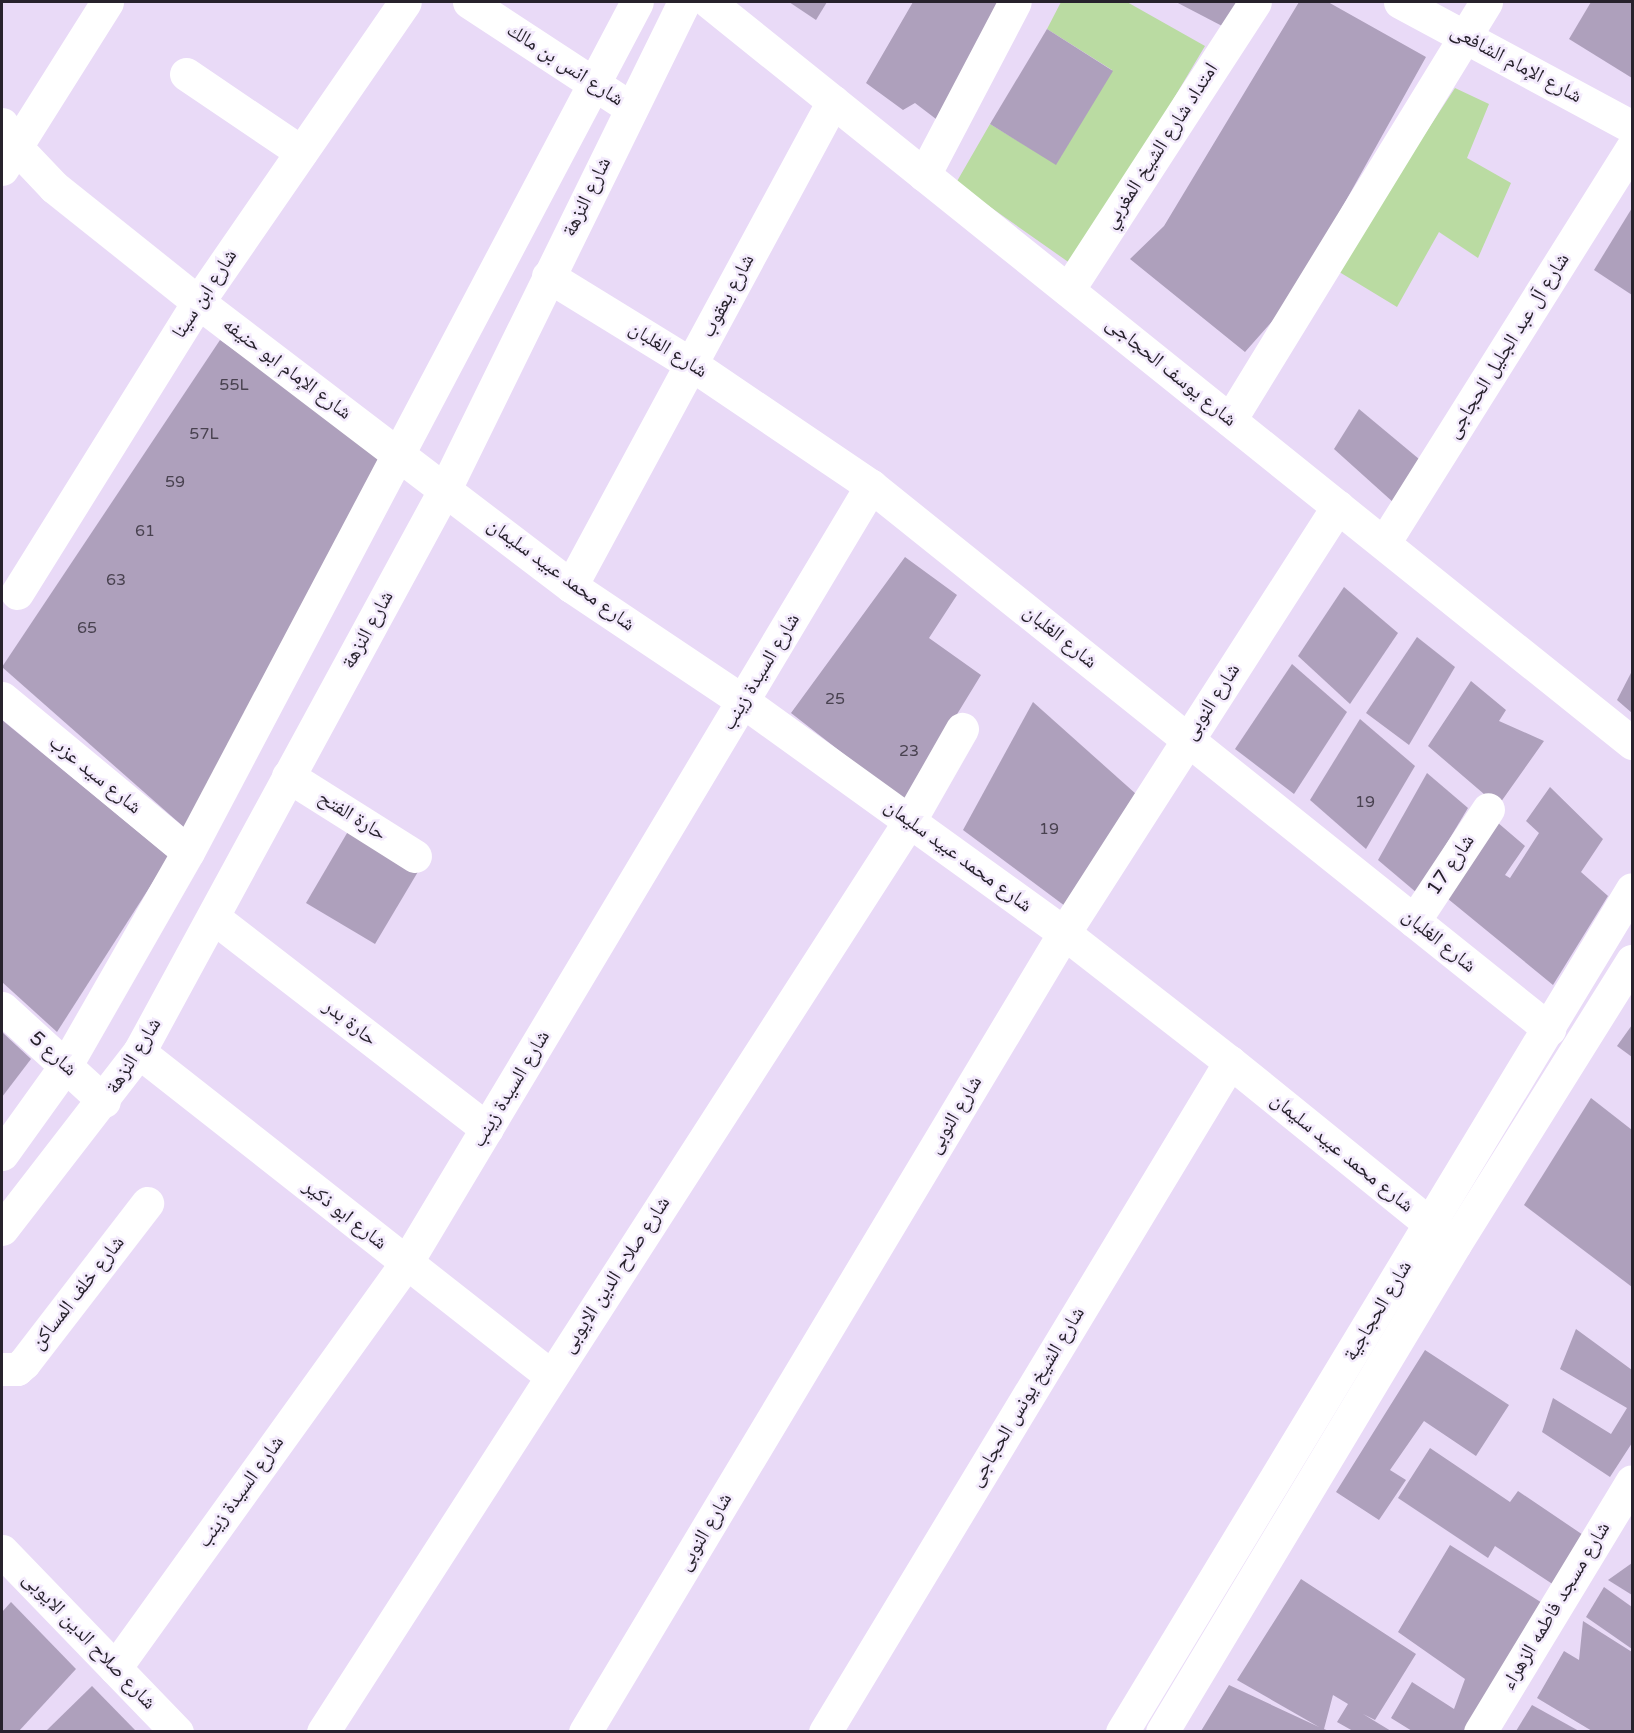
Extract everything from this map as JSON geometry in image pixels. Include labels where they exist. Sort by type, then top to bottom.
[{"type":"street","points":[[7,147],[107,2]]},
{"type":"street","name":"شارع ابن سينا","points":[[17,594],[198,302],[405,2]]},
{"type":"street","name":"شارع انس بن مالك","points":[[469,2],[631,108]]},
{"type":"street","points":[[2,1154],[66,1065],[188,852],[637,2]]},
{"type":"street","name":"شارع النزهة","points":[[2,1228],[105,1101],[140,1052],[445,489],[684,2]]},
{"type":"street","name":"شارع يوسف الحجاجى","points":[[709,2],[1632,743]]},
{"type":"street","points":[[924,175],[1015,2]]},
{"type":"street","name":"امتداد شارع الشيخ المغربي","points":[[1068,290],[1255,2]]},
{"type":"street","name":"شارع الإمام الشافعى","points":[[1400,2],[1632,127]]},
{"type":"street","points":[[1230,420],[1486,2]]},
{"type":"street","points":[[186,74],[301,152]]},
{"type":"street","name":"شارع يعقوب","points":[[571,586],[833,101]]},
{"type":"street","name":"شارع الإمام ابو حنيفه","points":[[7,147],[198,302],[445,489]]},
{"type":"street","name":"شارع آل عبد الجليل الحجاجى","points":[[1384,543],[1632,148]]},
{"type":"street","name":"شارع الغلبان","points":[[548,276],[691,364],[871,486],[1549,1029]]},
{"type":"street","name":"شارع السيدة زينب","points":[[115,1668],[406,1263],[744,702],[871,486]]},
{"type":"street","name":"شارع محمد عبيد سليمان","points":[[445,489],[571,586],[744,702],[1064,933],[1230,1062],[1443,1234]]},
{"type":"street","name":"شارع النوبى","points":[[585,1731],[1064,933],[1338,506]]},
{"type":"street","name":"شارع سيد عزب","points":[[2,698],[188,852]]},
{"type":"street","name":"شارع صلاح الدين الايوبى","points":[[323,1731],[910,820],[962,729]]},
{"type":"street","name":"حارة الفتح","points":[[288,776],[415,856]]},
{"type":"street","name":"شارع 17","points":[[1414,921],[1488,809]]},
{"type":"street","name":"شارع الحجاجية","points":[[1162,1731],[1443,1234],[1549,1029],[1632,889]]},
{"type":"street","name":"حارة بدر","points":[[213,917],[487,1129]]},
{"type":"street","name":"شارع الحجاجية","points":[[1122,1731],[1443,1234],[1632,961]]},
{"type":"street","name":"شارع 5","points":[[2,1008],[105,1101]]},
{"type":"street","name":"شارع ابو ذكير","points":[[140,1052],[551,1376]]},
{"type":"street","name":"شارع الشيخ يونس الحجاجى","points":[[825,1731],[1230,1062]]},
{"type":"street","name":"شارع خلف المساكن","points":[[2,1369],[17,1369],[24,1363],[147,1203]]},
{"type":"street","name":"شارع مسجد فاطمه الزهراء","points":[[1480,1731],[1632,1481]]},
{"type":"street","name":"شارع صلاح الدين الايوبى","points":[[2,1551],[177,1731]]},
{"type":"green space","points":[[1061,2],[1127,2],[1205,46],[1074,266],[956,183],[990,124],[1056,164],[1112,70],[1047,29]]},
{"type":"green space","points":[[1455,88],[1489,104],[1467,158],[1511,183],[1478,258],[1439,232],[1397,307],[1336,270]]},
{"type":"building","points":[[789,2],[827,2],[816,20]]},
{"type":"building","points":[[913,2],[1003,2],[936,119],[915,103],[903,110],[866,83]]},
{"type":"building","points":[[1176,2],[1240,2],[1224,27]]},
{"type":"building","points":[[1299,2],[1328,2],[1426,57],[1290,301],[1245,352],[1130,259],[1164,226]]},
{"type":"building","points":[[1591,2],[1632,2],[1632,78],[1569,39]]},
{"type":"building","points":[[1047,29],[1113,71],[1056,165],[990,124]]},
{"type":"building","points":[[1632,208],[1632,295],[1594,270]]},
{"type":"building","points":[[220,340],[386,457],[186,829],[2,667]]},
{"type":"building","points":[[1359,409],[1419,459],[1394,503],[1334,449]]},
{"type":"building","points":[[905,557],[957,595],[929,638],[981,675],[904,801],[791,713]]},
{"type":"building","points":[[1344,587],[1398,633],[1350,704],[1298,656]]},
{"type":"building","points":[[1417,637],[1455,667],[1409,745],[1366,713]]},
{"type":"building","points":[[1292,664],[1347,712],[1294,794],[1235,749]]},
{"type":"building","points":[[1632,671],[1632,713],[1617,700]]},
{"type":"building","points":[[1471,681],[1506,710],[1499,721],[1544,741],[1498,806],[1428,746]]},
{"type":"building","points":[[1033,702],[1136,794],[1069,909],[963,830]]},
{"type":"building","points":[[1360,719],[1415,766],[1366,849],[1310,800]]},
{"type":"building","points":[[2,720],[169,857],[57,1032],[2,982]]},
{"type":"building","points":[[1427,773],[1468,808],[1417,893],[1378,860]]},
{"type":"building","points":[[1550,787],[1603,839],[1581,872],[1608,896],[1553,985],[1442,894],[1497,822],[1525,846],[1505,875],[1510,878],[1539,833],[1526,821]]},
{"type":"building","points":[[350,828],[419,870],[375,944],[306,903]]},
{"type":"building","points":[[1632,1025],[1632,1057],[1617,1046]]},
{"type":"building","points":[[2,1032],[31,1059],[2,1097]]},
{"type":"building","points":[[1591,1098],[1632,1130],[1632,1287],[1524,1205]]},
{"type":"building","points":[[1576,1329],[1632,1370],[1632,1443],[1610,1477],[1542,1432],[1553,1398],[1611,1434],[1627,1408],[1560,1369]]},
{"type":"building","points":[[1425,1350],[1509,1405],[1476,1456],[1424,1421],[1390,1470],[1406,1480],[1379,1520],[1336,1492]]},
{"type":"building","points":[[1430,1448],[1510,1502],[1518,1491],[1592,1541],[1560,1589],[1495,1546],[1488,1558],[1398,1498]]},
{"type":"building","points":[[1450,1545],[1547,1606],[1470,1731],[1412,1731],[1391,1718],[1412,1682],[1454,1709],[1465,1679],[1398,1632]]},
{"type":"building","points":[[1632,1563],[1632,1595],[1608,1580]]},
{"type":"building","points":[[1301,1579],[1416,1654],[1375,1720],[1363,1714],[1391,1731],[1353,1731],[1337,1722],[1348,1704],[1333,1695],[1324,1729],[1329,1731],[1201,1731],[1229,1685],[1319,1727],[1237,1680]]},
{"type":"building","points":[[1604,1587],[1632,1607],[1632,1649],[1586,1617]]},
{"type":"building","points":[[11,1602],[76,1669],[19,1731],[2,1731],[2,1612]]},
{"type":"building","points":[[1583,1621],[1632,1652],[1632,1731],[1592,1731],[1537,1698],[1564,1651],[1579,1660]]},
{"type":"building","points":[[92,1686],[136,1731],[46,1731]]},
{"type":"building","points":[[1532,1705],[1579,1731],[1516,1731]]}]
